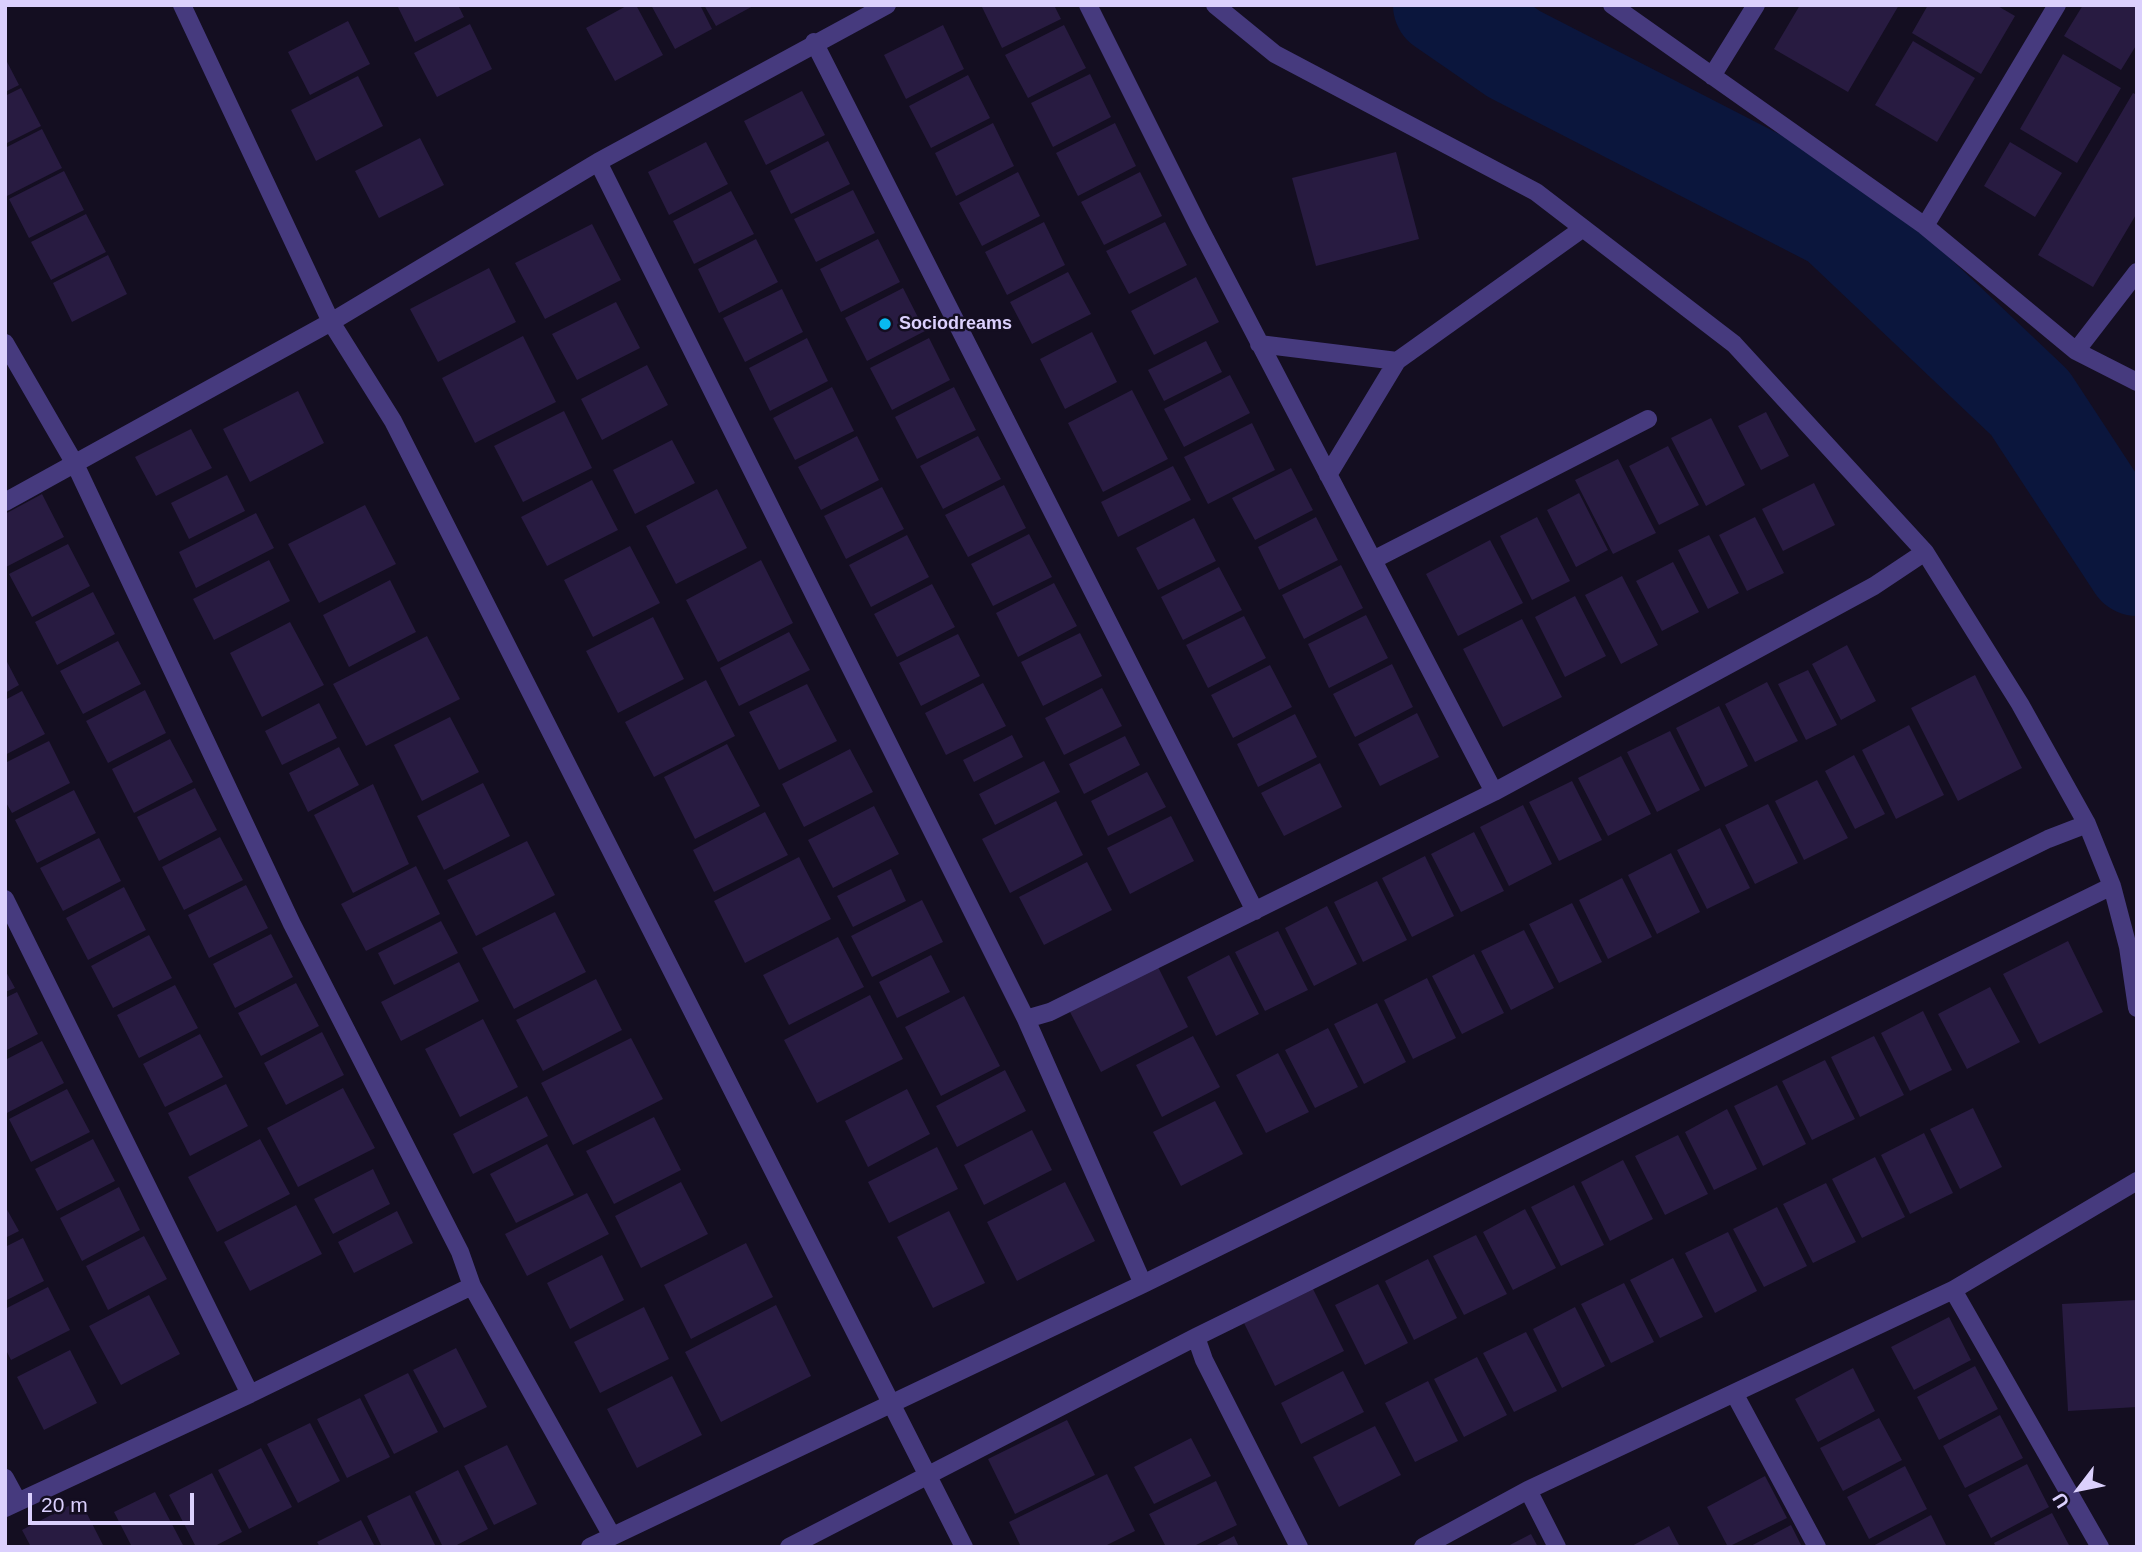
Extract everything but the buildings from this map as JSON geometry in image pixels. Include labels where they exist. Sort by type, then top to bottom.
[{"type":"street","points":[[181,5],[331,322],[393,421],[964,1547]]},
{"type":"street","points":[[5,502],[331,322],[598,162],[814,42],[887,5]]},
{"type":"street","points":[[1088,5],[1259,344],[1494,792]]},
{"type":"street","points":[[1215,5],[1275,54],[1536,192],[1734,344],[1925,552],[2020,704],[2087,824],[2112,886],[2128,947],[2137,1008]]},
{"type":"street","points":[[1612,5],[1925,226],[2076,351],[2137,382]]},
{"type":"street","points":[[1712,76],[1756,5]]},
{"type":"street","points":[[1925,226],[2057,5]]},
{"type":"street","points":[[814,42],[1255,911]]},
{"type":"street","points":[[598,162],[1026,1019],[1143,1284]]},
{"type":"street","points":[[1328,475],[1397,361],[1582,229]]},
{"type":"street","points":[[2076,351],[2137,272]]},
{"type":"street","points":[[5,343],[75,464],[292,924],[460,1252],[472,1286],[612,1536]]},
{"type":"street","points":[[1259,344],[1397,361]]},
{"type":"street","points":[[1373,560],[1648,419]]},
{"type":"street","points":[[1026,1019],[1050,1012],[1494,792],[1874,586],[1925,552]]},
{"type":"street","points":[[590,1547],[1143,1284],[2048,839],[2087,824]]},
{"type":"street","points":[[789,1547],[1196,1336],[2112,886]]},
{"type":"street","points":[[5,899],[250,1394]]},
{"type":"street","points":[[1423,1547],[1528,1490],[1954,1290],[2137,1181]]},
{"type":"street","points":[[5,1478],[12,1505],[472,1286]]},
{"type":"street","points":[[1954,1290],[2100,1547]]},
{"type":"street","points":[[1196,1336],[1204,1360],[1299,1547]]},
{"type":"street","points":[[1734,1393],[1817,1547]]},
{"type":"street","points":[[1528,1490],[1558,1547]]},
{"type":"waterway","points":[[1443,5],[1514,54],[1837,220],[2030,403],[2137,566]]},
{"type":"place","name":"Sociodreams","points":[[885,324]]}]
